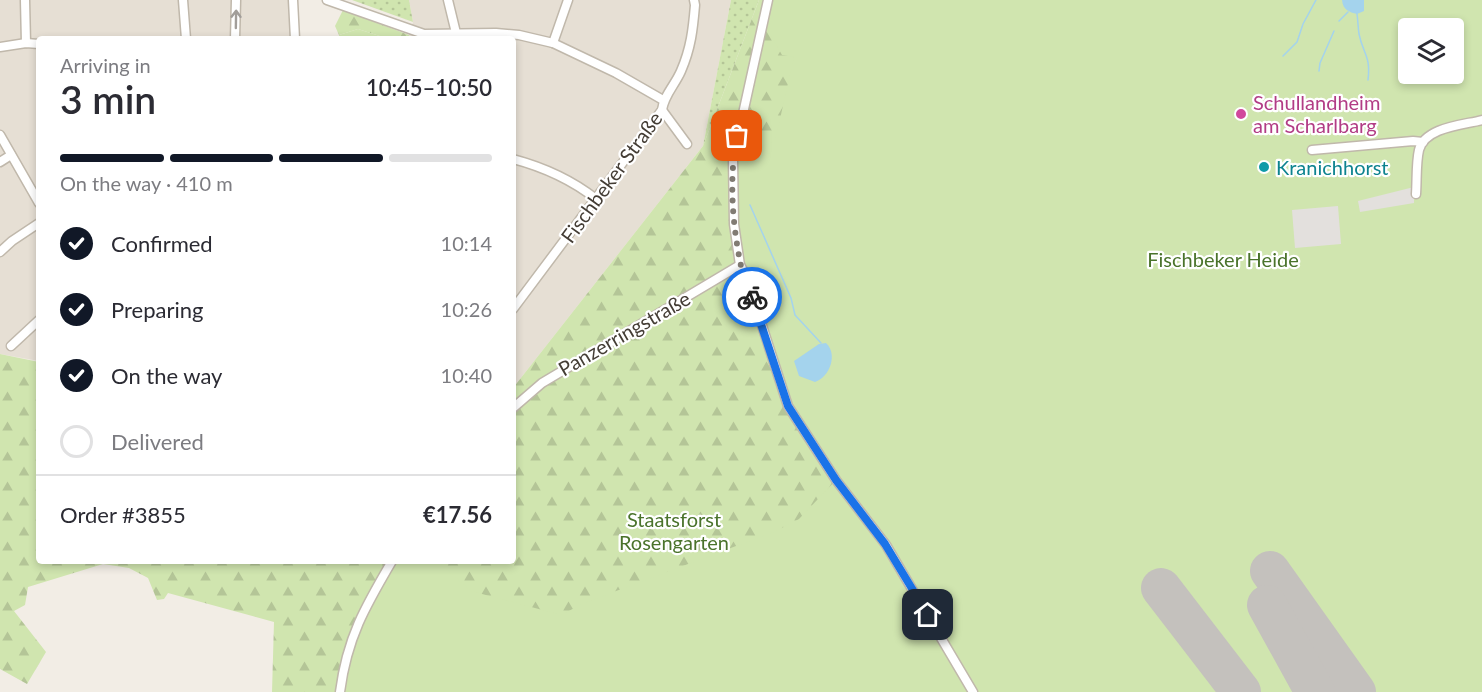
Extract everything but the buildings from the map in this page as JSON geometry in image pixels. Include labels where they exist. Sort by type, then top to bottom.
[{"type":"street","points":[[25,0],[26,43]]},
{"type":"street","points":[[183,0],[186,36]]},
{"type":"street","points":[[236,0],[236,36]]},
{"type":"street","points":[[293,0],[295,36]]},
{"type":"street","points":[[327,0],[424,34],[457,36],[496,33],[519,35],[553,43],[616,73],[663,100]]},
{"type":"street","points":[[448,0],[457,36]]},
{"type":"street","points":[[553,43],[568,0]]},
{"type":"street","name":"Fischbeker Straße","points":[[516,305],[662,110],[663,100],[681,72],[692,43],[694,0]]},
{"type":"street","points":[[768,0],[733,159],[734,224],[740,265],[746,276],[788,406],[836,480],[885,544],[973,692]]},
{"type":"street","points":[[0,47],[36,44]]},
{"type":"street","points":[[662,110],[687,144]]},
{"type":"street","points":[[1416,194],[1418,154],[1423,142],[1433,133],[1482,120]]},
{"type":"street","points":[[0,135],[36,198]]},
{"type":"street","points":[[1312,150],[1423,142]]},
{"type":"street","points":[[0,162],[11,154]]},
{"type":"street","points":[[516,160],[568,180],[596,199]]},
{"type":"street","points":[[0,252],[36,225]]},
{"type":"street","name":"Panzerringstraße","points":[[516,405],[542,383],[740,265]]},
{"type":"street","points":[[11,346],[36,323]]},
{"type":"street","points":[[340,692],[342,673],[352,637],[367,604],[390,564]]},
{"type":"shaded area","points":[[0,0],[290,0],[290,36],[36,36],[36,360],[0,354]]},
{"type":"shaded area","points":[[409,0],[731,0],[703,146],[516,384],[516,36],[410,36],[413,22]]},
{"type":"shaded area","points":[[1414,187],[1414,203],[1360,212],[1358,201]]},
{"type":"shaded area","points":[[1338,206],[1341,244],[1295,248],[1292,210]]},
{"type":"green space","points":[[352,0],[409,0],[413,22]]},
{"type":"green space","points":[[731,0],[759,0],[703,146]]},
{"type":"green space","name":"Staatsforst Rosengarten","points":[[759,0],[837,0],[848,76],[736,186],[729,188],[731,224],[969,692],[272,692],[274,622],[168,593],[164,599],[157,600],[148,578],[129,568],[103,564],[516,564],[516,384],[703,146]]},
{"type":"green space","name":"Fischbeker Heide","points":[[768,0],[1482,0],[1482,692],[340,692],[352,637],[390,564],[440,564],[471,591],[561,615],[584,603],[776,531],[799,519],[836,480],[788,406],[740,265],[733,159],[775,141],[794,57],[782,55],[764,23]]},
{"type":"green space","points":[[343,10],[410,36],[380,36],[358,29],[339,35],[335,26]]},
{"type":"green space","points":[[358,29],[380,36],[339,36]]},
{"type":"green space","name":"Staatsforst Rosengarten","points":[[0,354],[36,361],[36,564],[103,564],[28,587],[25,605],[14,611],[46,652],[27,684],[0,669]]},
{"type":"water","points":[[1342,0],[1364,0],[1364,11],[1357,14],[1349,11]]},
{"type":"water","points":[[826,343],[830,348],[832,359],[825,375],[815,382],[799,376],[794,361],[819,344]]},
{"type":"waterway","points":[[1283,56],[1297,42],[1303,24],[1316,0]]},
{"type":"waterway","points":[[1339,21],[1348,12]]},
{"type":"waterway","points":[[1357,14],[1359,34],[1368,60],[1368,80]]},
{"type":"waterway","points":[[1319,71],[1320,63],[1334,31]]},
{"type":"waterway","points":[[750,205],[791,298],[795,315],[821,343]]},
{"type":"runway","points":[[1270,571],[1356,692]]},
{"type":"runway","points":[[1161,588],[1241,692]]},
{"type":"runway","points":[[1267,605],[1315,692]]},
{"type":"way so far","points":[[737,136],[733,159],[734,224],[740,265],[752,297]]},
{"type":"place","name":"Schullandheim am Scharlbarg","points":[[1241,114]]},
{"type":"place","name":"Kranichhorst","points":[[1264,167]]},
{"type":"route","points":[[752,297],[788,406],[836,480],[885,544],[928,615]]}]
